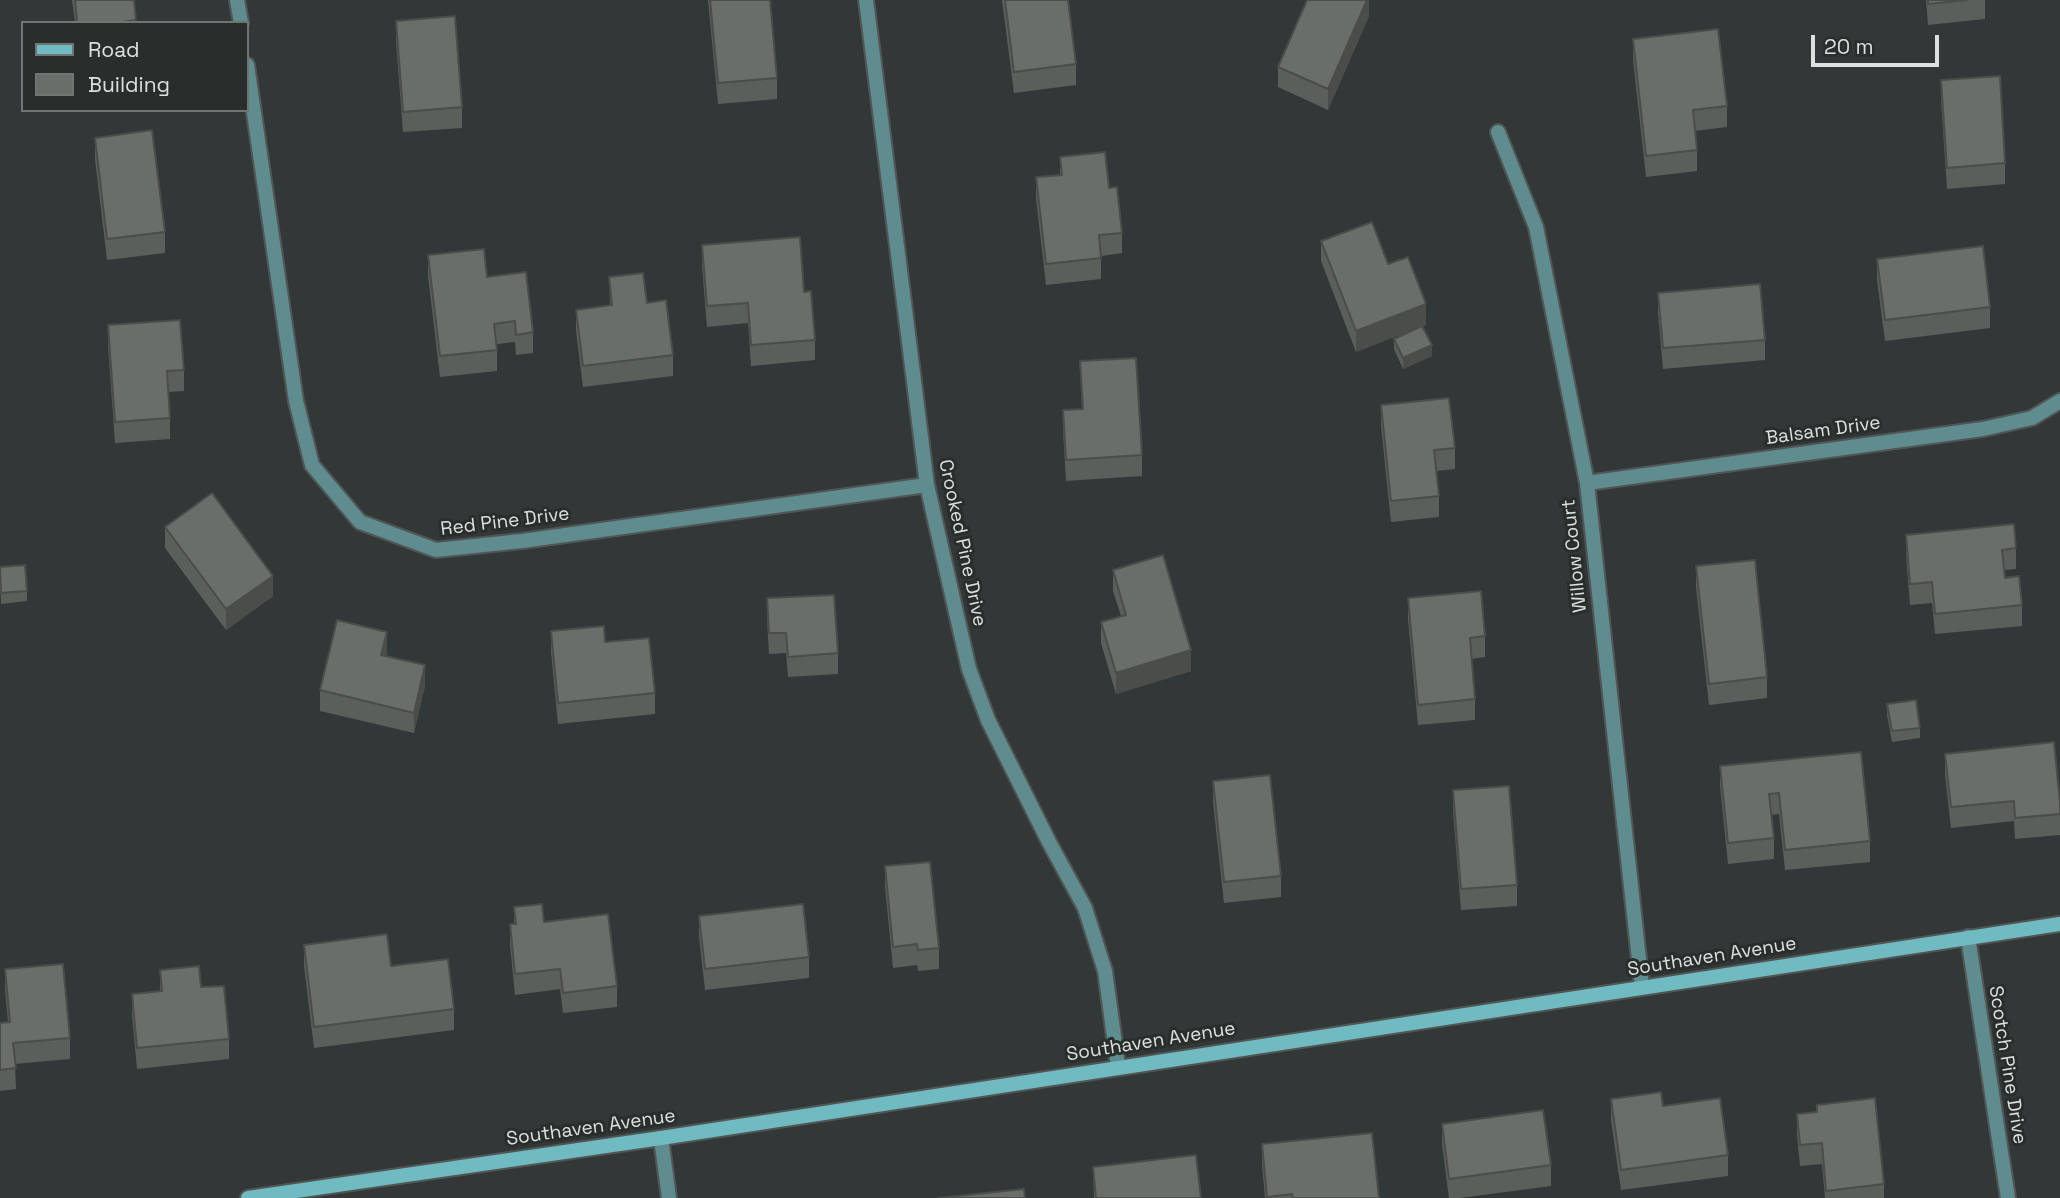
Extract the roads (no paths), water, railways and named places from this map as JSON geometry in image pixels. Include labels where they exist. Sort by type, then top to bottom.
[{"type":"street","points":[[237,0],[241,21]]},
{"type":"street","name":"Crooked Pine Drive","points":[[866,0],[927,485],[969,669],[988,720],[1085,908],[1105,971],[1118,1066]]},
{"type":"street","name":"Red Pine Drive","points":[[248,72],[296,401],[312,465],[360,522],[436,550],[522,541],[927,485]]},
{"type":"street","name":"Willow Court","points":[[1498,132],[1535,227],[1587,483],[1642,987]]},
{"type":"street","name":"Balsam Drive","points":[[1587,483],[1983,429],[2032,418],[2060,401]]},
{"type":"street","name":"Southaven Avenue","points":[[248,1198],[661,1138],[2060,924]]},
{"type":"street","name":"Scotch Pine Drive","points":[[1968,937],[2008,1198]]},
{"type":"street","points":[[661,1138],[669,1198]]}]
